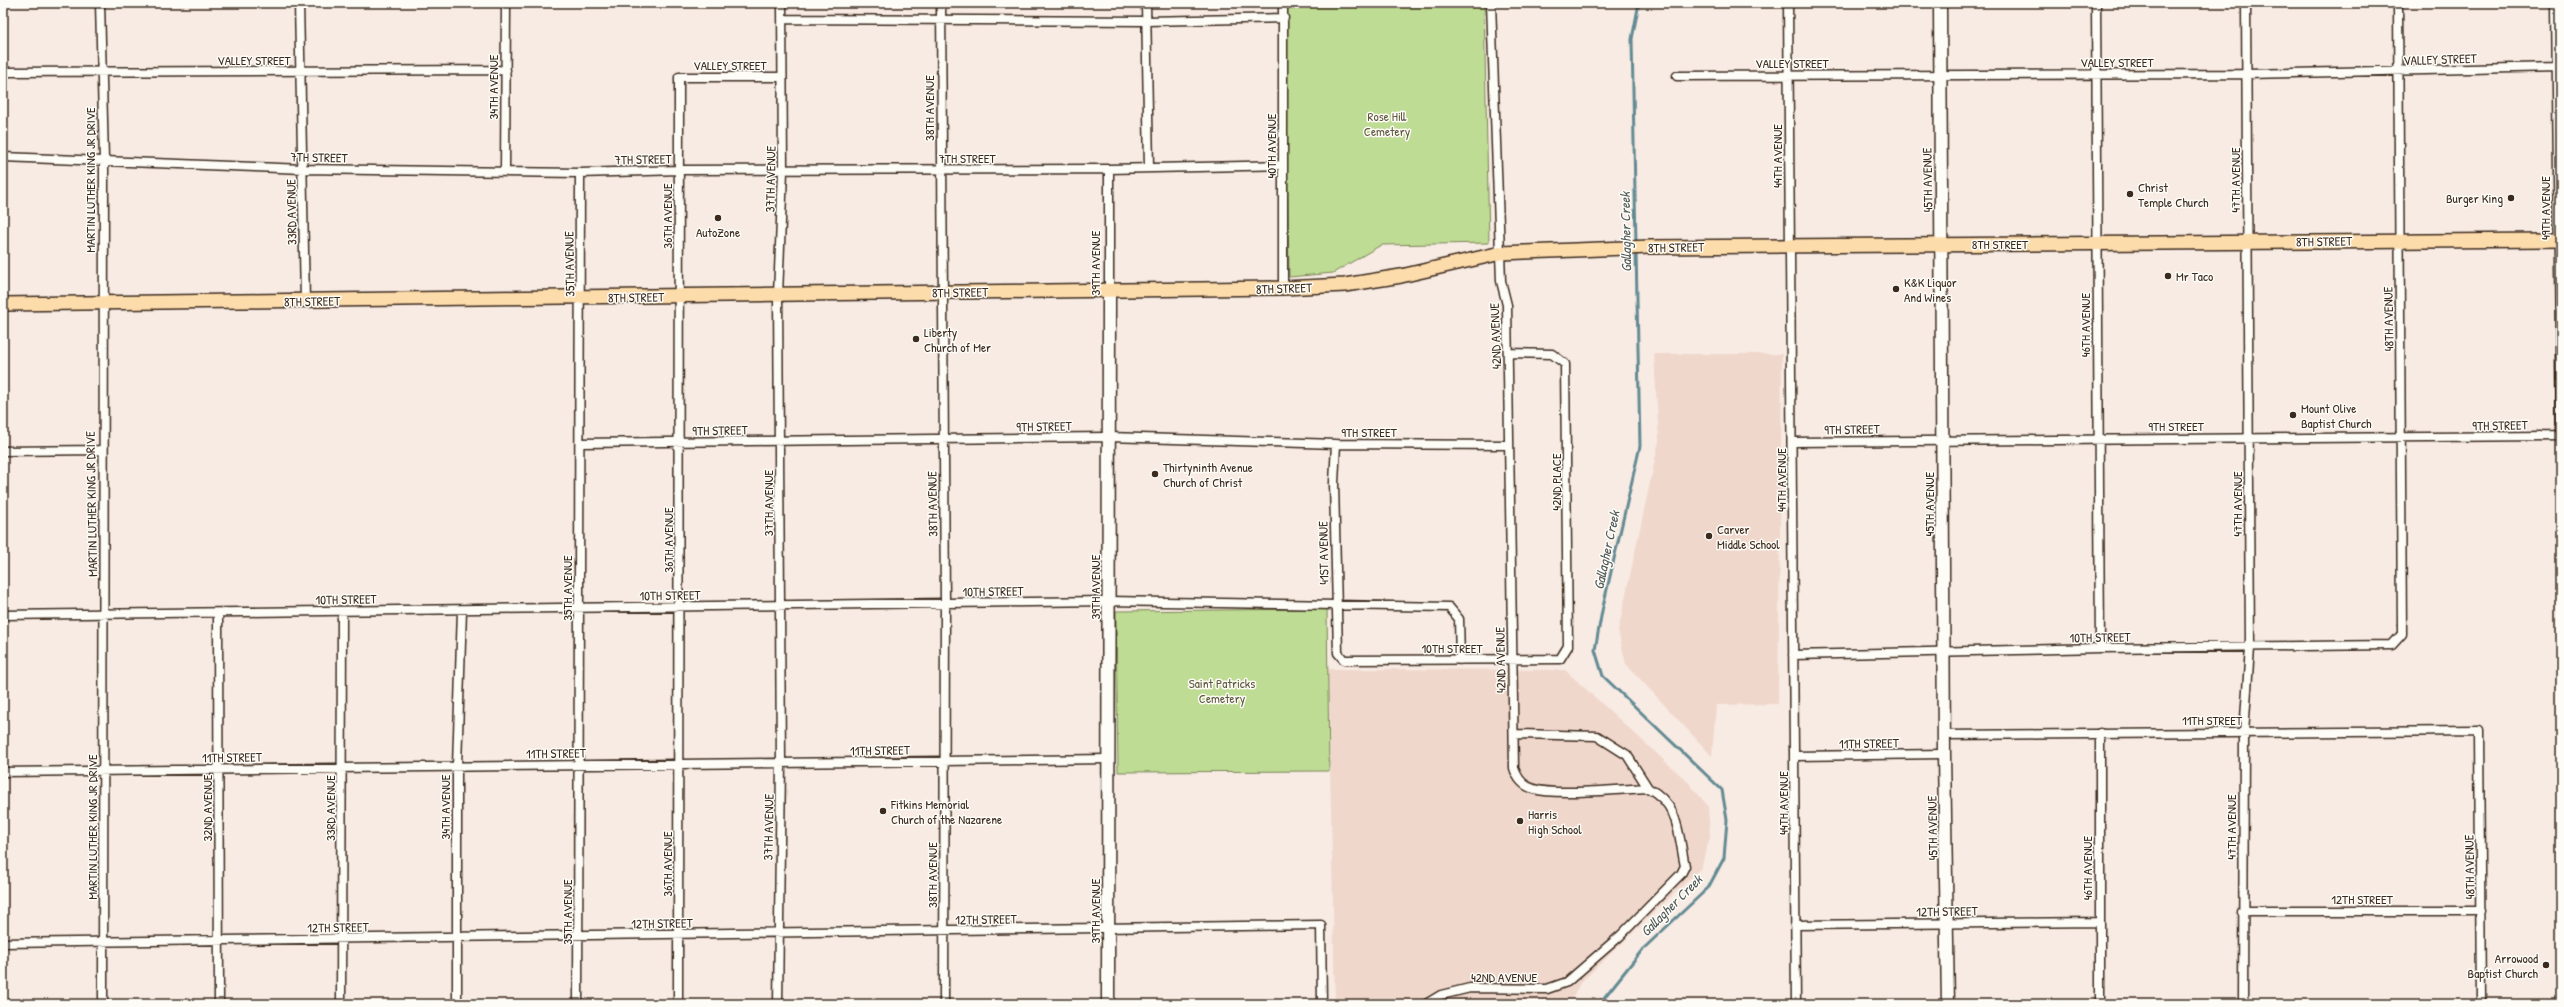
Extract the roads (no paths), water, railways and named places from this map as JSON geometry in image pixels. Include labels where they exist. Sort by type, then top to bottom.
[{"type":"main road","name":"8TH STREET","points":[[3,304],[581,298],[1283,288],[1345,285],[1400,276],[1501,253],[1623,248],[2560,239]]},
{"type":"street","name":"MARTIN LUTHER KING JR DRIVE","points":[[100,3],[100,71],[104,160],[102,303],[102,450],[105,614],[103,1004]]},
{"type":"street","name":"33RD AVENUE","points":[[299,3],[302,72],[305,301]]},
{"type":"street","name":"34TH AVENUE","points":[[505,172],[506,3]]},
{"type":"street","name":"37TH AVENUE","points":[[778,1004],[781,763],[778,295],[782,171],[782,3]]},
{"type":"street","name":"38TH AVENUE","points":[[942,3],[941,170],[945,604],[944,1004]]},
{"type":"street","points":[[1146,3],[1148,168]]},
{"type":"street","name":"40TH AVENUE","points":[[1283,3],[1283,288]]},
{"type":"street","name":"42ND AVENUE","points":[[1426,1004],[1441,995],[1470,988],[1547,989],[1567,982],[1620,936],[1681,874],[1685,866],[1674,812],[1664,798],[1648,788],[1544,791],[1533,789],[1517,777],[1514,768],[1511,660],[1507,305],[1502,281],[1491,3]]},
{"type":"street","name":"44TH AVENUE","points":[[1788,3],[1796,1004]]},
{"type":"street","name":"45TH AVENUE","points":[[1940,3],[1944,754],[1948,923],[1948,1004]]},
{"type":"street","name":"46TH AVENUE","points":[[2096,3],[2097,439],[2100,648]]},
{"type":"street","name":"47TH AVENUE","points":[[2243,1004],[2242,911],[2244,732],[2250,648],[2246,3]]},
{"type":"street","name":"48TH AVENUE","points":[[2398,3],[2400,72],[2402,634]]},
{"type":"street","name":"49TH AVENUE","points":[[2556,3],[2559,67],[2560,436]]},
{"type":"street","points":[[782,19],[1146,20],[1284,18]]},
{"type":"street","name":"VALLEY STREET","points":[[1677,76],[2247,74],[2400,72],[2559,67]]},
{"type":"street","name":"VALLEY STREET","points":[[3,72],[506,70]]},
{"type":"street","name":"VALLEY STREET","points":[[679,77],[782,76]]},
{"type":"street","name":"36TH AVENUE","points":[[678,1004],[680,607],[679,77]]},
{"type":"street","name":"7TH STREET","points":[[3,158],[104,160],[303,169],[505,172],[679,170],[1109,170],[1283,165]]},
{"type":"street","name":"39TH AVENUE","points":[[1108,1004],[1109,170]]},
{"type":"street","name":"35TH AVENUE","points":[[578,1004],[581,298],[580,172]]},
{"type":"street","name":"42ND PLACE","points":[[1508,353],[1552,354],[1565,364],[1568,646],[1560,659]]},
{"type":"street","name":"9TH STREET","points":[[1792,442],[2560,436]]},
{"type":"street","name":"9TH STREET","points":[[580,443],[1109,437],[1336,444],[1508,444]]},
{"type":"street","name":"41ST AVENUE","points":[[1336,444],[1334,483],[1336,604],[1338,653],[1344,660]]},
{"type":"street","points":[[3,451],[102,450]]},
{"type":"street","name":"10TH STREET","points":[[3,615],[1109,601],[1449,607],[1459,619],[1460,660]]},
{"type":"street","name":"34TH AVENUE","points":[[457,1004],[457,766],[462,610]]},
{"type":"street","name":"33RD AVENUE","points":[[341,1004],[342,611]]},
{"type":"street","name":"32ND AVENUE","points":[[218,613],[219,1004]]},
{"type":"street","name":"10TH STREET","points":[[1793,655],[1944,653],[2100,648],[2250,648],[2392,645],[2402,634]]},
{"type":"street","name":"10TH STREET","points":[[1344,660],[1560,659]]},
{"type":"street","name":"48TH AVENUE","points":[[2479,731],[2481,1004]]},
{"type":"street","name":"11TH STREET","points":[[1944,735],[2479,731]]},
{"type":"street","name":"46TH AVENUE","points":[[2100,733],[2100,1004]]},
{"type":"street","points":[[1514,734],[1597,736],[1627,755],[1648,788]]},
{"type":"street","name":"11TH STREET","points":[[1795,756],[1944,754]]},
{"type":"street","name":"11TH STREET","points":[[3,772],[1109,759]]},
{"type":"street","name":"12TH STREET","points":[[2242,911],[2481,911]]},
{"type":"street","name":"12TH STREET","points":[[1795,925],[2099,922]]},
{"type":"street","name":"12TH STREET","points":[[3,943],[944,932],[1320,925],[1322,1004]]},
{"type":"waterway","name":"Gallagher Creek","points":[[1636,244],[1632,39],[1639,3]]},
{"type":"waterway","name":"Gallagher Creek","points":[[1599,1004],[1643,949],[1708,888],[1724,858],[1727,820],[1722,790],[1603,676],[1595,650],[1602,611],[1640,446],[1636,250]]},
{"type":"place","name":"Christ Temple Church","points":[[2130,194]]},
{"type":"place","name":"Burger King","points":[[2511,198]]},
{"type":"place","name":"AutoZone","points":[[718,218]]},
{"type":"place","name":"Mr Taco","points":[[2168,276]]},
{"type":"place","name":"K&K Liquor And Wines","points":[[1896,289]]},
{"type":"place","name":"Liberty Church of Mer","points":[[916,339]]},
{"type":"place","name":"Mount Olive Baptist Church","points":[[2293,415]]},
{"type":"place","name":"Thirtyninth Avenue Church of Christ","points":[[1155,474]]},
{"type":"place","name":"Carver Middle School","points":[[1709,536]]},
{"type":"place","name":"Fitkins Memorial Church of the Nazarene","points":[[883,811]]},
{"type":"place","name":"Harris High School","points":[[1520,821]]},
{"type":"place","name":"Arrowood Baptist Church","points":[[2546,965]]},
{"type":"park label","name":"Rose Hill Cemetery","points":[[1387,124]]},
{"type":"park label","name":"Saint Patricks Cemetery","points":[[1222,690]]}]
